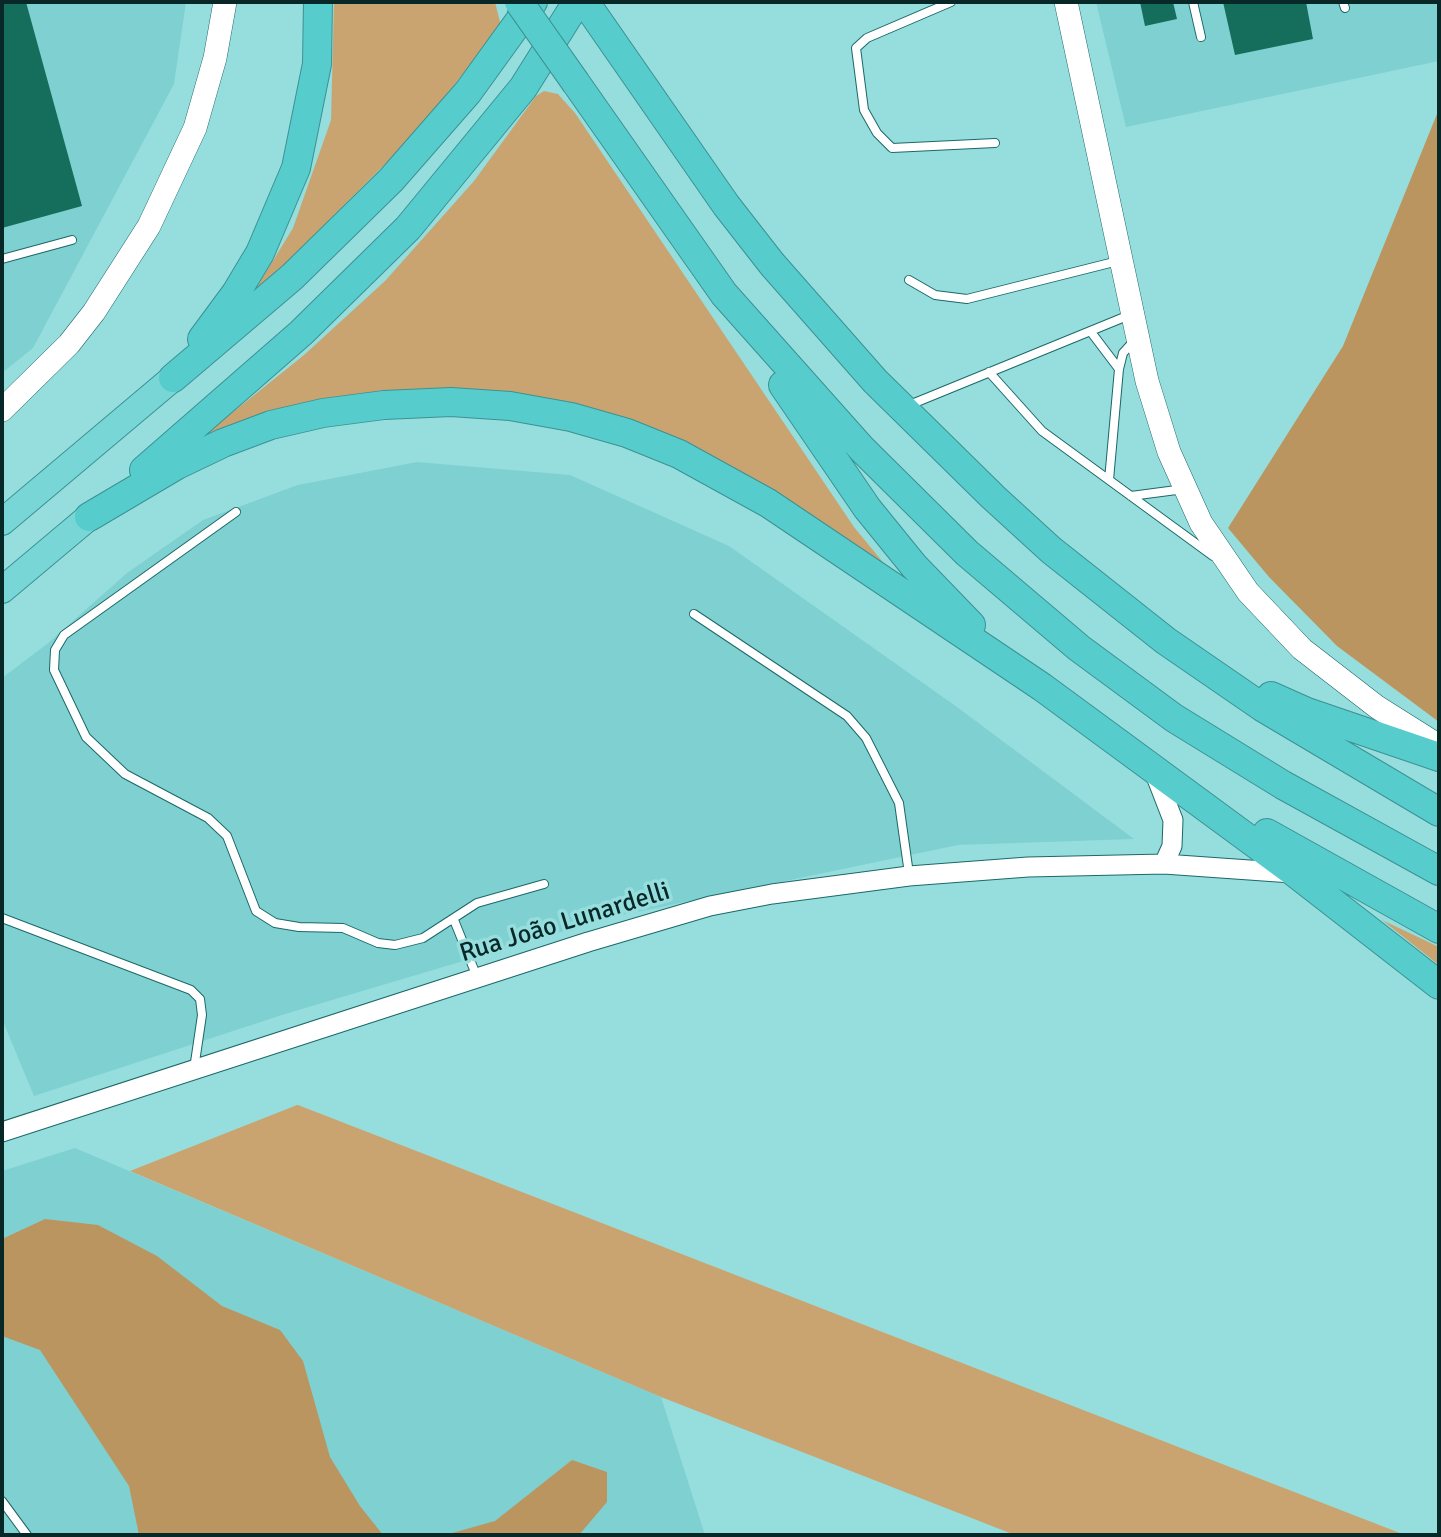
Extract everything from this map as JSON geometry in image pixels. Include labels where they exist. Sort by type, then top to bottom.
[{"type":"highway","points":[[173,378],[236,293],[260,253],[284,201],[309,117],[317,64],[318,2]]},
{"type":"highway","points":[[519,2],[724,294],[827,452],[914,566],[962,616],[1042,687]]},
{"type":"highway","points":[[2,522],[292,277],[391,180],[468,92],[533,2]]},
{"type":"highway","points":[[2,590],[301,333],[408,228],[523,88],[577,2]]},
{"type":"highway","points":[[585,2],[726,205],[772,264],[901,408],[1051,550],[1167,641],[1262,707],[1439,812]]},
{"type":"highway","points":[[724,294],[862,449],[967,553],[1032,610],[1128,685],[1217,746],[1439,872]]},
{"type":"highway","points":[[89,517],[177,465],[223,443],[271,425],[323,413],[384,405],[451,402],[522,408],[627,433],[731,481],[1042,687],[1295,873],[1439,985]]},
{"type":"highway","points":[[1167,641],[1287,704],[1439,757]]},
{"type":"highway","points":[[1152,766],[1439,929]]},
{"type":"main road","points":[[2,410],[69,344],[94,312],[149,226],[181,163],[195,128],[215,58],[225,2]]},
{"type":"main road","points":[[1066,2],[1155,414],[1184,489],[1228,566],[1303,649],[1377,708],[1439,746]]},
{"type":"street","points":[[1152,766],[1173,820],[1171,846],[1164,864]]},
{"type":"street","name":"Rua João Lunardelli","points":[[2,1132],[477,977],[710,906],[772,894],[909,876],[1028,867],[1164,864],[1295,873]]},
{"type":"lane","points":[[951,2],[867,38],[856,48],[864,110],[877,134],[892,148],[995,143]]},
{"type":"lane","points":[[1193,2],[1201,37]]},
{"type":"lane","points":[[2,259],[72,240]]},
{"type":"lane","points":[[909,280],[935,295],[967,299],[1121,260]]},
{"type":"lane","points":[[901,408],[1132,314]]},
{"type":"lane","points":[[1091,332],[1119,369]]},
{"type":"lane","points":[[1109,480],[1119,369],[1123,353],[1137,337]]},
{"type":"lane","points":[[989,372],[1042,430],[1228,566]]},
{"type":"lane","points":[[1131,496],[1184,489]]},
{"type":"lane","points":[[236,512],[64,635],[55,650],[54,670],[86,737],[125,774],[208,818],[227,836],[257,911],[275,923],[299,928],[343,928],[378,943],[395,945],[423,938],[477,903],[544,884]]},
{"type":"lane","points":[[694,614],[847,716],[866,738],[899,803],[909,876]]},
{"type":"lane","points":[[2,918],[191,990],[200,999],[202,1015],[194,1069]]},
{"type":"lane","points":[[454,920],[477,977]]},
{"type":"lane","points":[[2,1502],[27,1535]]},
{"type":"shaded area","points":[[2,2],[186,2],[174,84],[33,348],[2,373]]},
{"type":"shaded area","points":[[334,2],[495,2],[501,26],[415,134],[249,300],[293,228],[331,120]]},
{"type":"shaded area","points":[[1096,2],[1439,2],[1439,61],[1126,127]]},
{"type":"shaded area","points":[[544,91],[558,94],[575,113],[854,527],[900,583],[737,470],[684,441],[625,418],[274,414],[202,437],[304,355],[385,281],[474,181],[536,96]]},
{"type":"shaded area","points":[[1439,109],[1439,722],[1337,646],[1269,577],[1228,528],[1343,346]]},
{"type":"shaded area","points":[[417,462],[570,475],[729,546],[957,707],[1134,839],[958,845],[608,918],[285,1014],[34,1096],[2,1019],[2,678],[47,644],[127,573],[203,520],[298,485]]},
{"type":"shaded area","points":[[1382,920],[1439,947],[1439,965]]},
{"type":"shaded area","points":[[297,1105],[1405,1535],[1015,1535],[661,1397],[130,1171]]},
{"type":"shaded area","points":[[75,1148],[661,1397],[705,1535],[2,1535],[2,1171]]},
{"type":"shaded area","points":[[45,1219],[98,1225],[157,1256],[222,1306],[280,1330],[303,1361],[330,1457],[360,1506],[383,1535],[139,1535],[129,1486],[40,1350],[2,1336],[2,1239]]},
{"type":"shaded area","points":[[572,1460],[607,1472],[607,1502],[579,1535],[445,1535],[495,1521]]},
{"type":"building","points":[[2,2],[26,2],[82,206],[2,228]]},
{"type":"building","points":[[1140,2],[1173,2],[1177,19],[1145,26]]},
{"type":"building","points":[[1223,2],[1306,2],[1313,39],[1235,55]]}]
